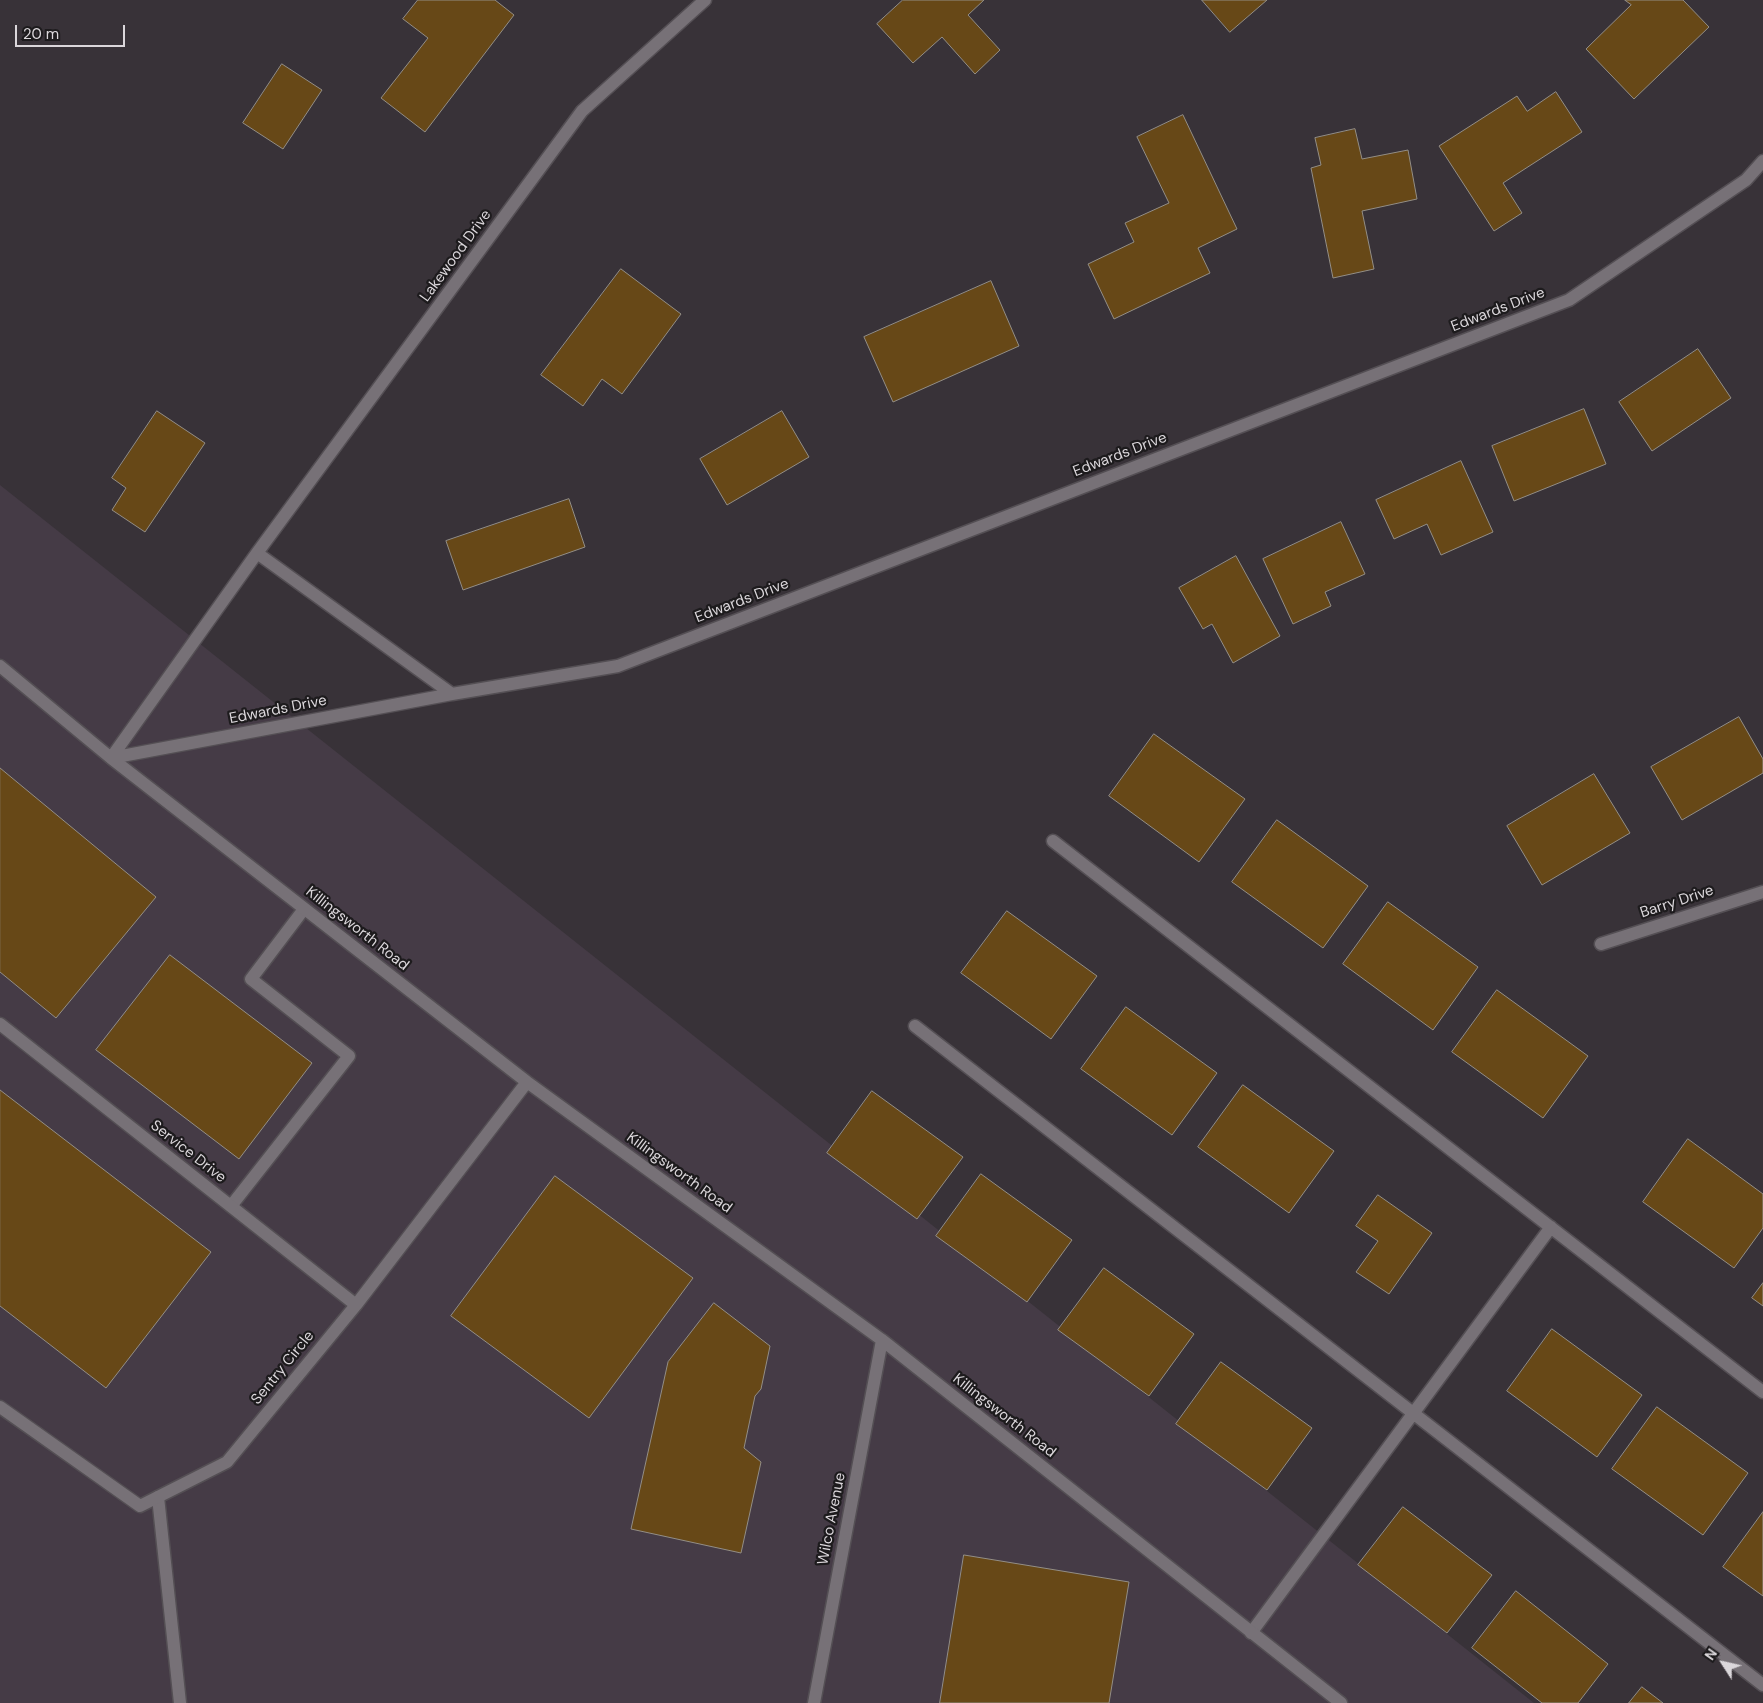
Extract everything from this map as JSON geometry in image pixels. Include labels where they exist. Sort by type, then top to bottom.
[{"type":"street","name":"Lakewood Drive","points":[[111,758],[257,553],[582,111],[705,0]]},
{"type":"street","name":"Edwards Drive","points":[[111,758],[452,694],[618,666],[1568,300],[1746,180],[1763,162]]},
{"type":"street","points":[[257,553],[452,694]]},
{"type":"street","name":"Killingsworth Road","points":[[0,666],[111,758],[527,1082],[882,1340],[1251,1634],[1341,1703]]},
{"type":"street","points":[[1053,841],[1763,1392]]},
{"type":"street","name":"Barry Drive","points":[[1601,944],[1763,892]]},
{"type":"street","points":[[231,1206],[349,1056],[251,979],[304,909]]},
{"type":"street","name":"Service Drive","points":[[0,1024],[356,1305]]},
{"type":"street","points":[[914,1026],[1763,1685]]},
{"type":"street","name":"Sentry Circle","points":[[0,1407],[140,1506],[227,1462],[356,1305],[527,1082]]},
{"type":"street","points":[[1251,1634],[1550,1227]]},
{"type":"street","name":"Wilco Avenue","points":[[814,1703],[882,1340]]},
{"type":"street","points":[[158,1497],[180,1703]]},
{"type":"shaded area","points":[[0,485],[1534,1703],[0,1703]]},
{"type":"building","points":[[418,0],[495,0],[514,15],[425,132],[381,98],[428,38],[403,19]]},
{"type":"building","points":[[903,0],[984,0],[968,15],[1000,50],[975,74],[942,37],[913,63],[877,24]]},
{"type":"building","points":[[1202,0],[1267,0],[1230,32]]},
{"type":"building","points":[[1625,0],[1683,0],[1709,27],[1634,99],[1586,49],[1631,5]]},
{"type":"building","points":[[282,64],[322,90],[283,149],[243,123]]},
{"type":"building","points":[[1556,92],[1582,132],[1503,183],[1522,213],[1494,231],[1439,146],[1517,96],[1527,111]]},
{"type":"building","points":[[1183,115],[1237,229],[1198,248],[1210,273],[1114,319],[1088,264],[1134,242],[1125,223],[1169,203],[1137,137]]},
{"type":"building","points":[[1355,129],[1362,159],[1408,150],[1417,199],[1362,211],[1374,269],[1333,278],[1311,168],[1321,165],[1315,138]]},
{"type":"building","points":[[621,269],[681,314],[622,394],[602,379],[583,406],[541,375]]},
{"type":"building","points":[[991,281],[1019,346],[893,402],[864,337]]},
{"type":"building","points":[[1698,349],[1731,398],[1652,451],[1619,402]]},
{"type":"building","points":[[1584,409],[1606,464],[1514,501],[1492,446]]},
{"type":"building","points":[[157,411],[205,443],[145,532],[112,510],[126,488],[112,478]]},
{"type":"building","points":[[782,411],[809,457],[727,505],[700,459]]},
{"type":"building","points":[[1461,461],[1493,532],[1441,555],[1427,524],[1394,539],[1376,500]]},
{"type":"building","points":[[569,499],[585,547],[463,590],[446,541]]},
{"type":"building","points":[[1341,522],[1365,574],[1325,592],[1331,606],[1293,624],[1263,559]]},
{"type":"building","points":[[1236,556],[1280,636],[1233,663],[1212,624],[1203,629],[1179,588]]},
{"type":"building","points":[[1739,717],[1763,759],[1763,773],[1682,820],[1651,767]]},
{"type":"building","points":[[1154,734],[1245,799],[1199,862],[1109,796]]},
{"type":"building","points":[[0,768],[156,897],[56,1018],[0,972]]},
{"type":"building","points":[[1594,774],[1630,833],[1542,885],[1507,826]]},
{"type":"building","points":[[1277,820],[1368,886],[1323,948],[1232,882]]},
{"type":"building","points":[[1388,902],[1478,967],[1433,1030],[1343,964]]},
{"type":"building","points":[[1007,911],[1097,976],[1051,1039],[961,973]]},
{"type":"building","points":[[170,955],[312,1063],[239,1159],[96,1050]]},
{"type":"building","points":[[1497,990],[1588,1056],[1543,1118],[1452,1052]]},
{"type":"building","points":[[1126,1007],[1217,1073],[1172,1135],[1081,1069]]},
{"type":"building","points":[[1243,1085],[1334,1151],[1289,1213],[1198,1147]]},
{"type":"building","points":[[0,1090],[211,1252],[106,1388],[0,1306]]},
{"type":"building","points":[[872,1091],[963,1157],[917,1219],[827,1153]]},
{"type":"building","points":[[1688,1139],[1763,1194],[1763,1228],[1734,1268],[1643,1202]]},
{"type":"building","points":[[981,1174],[1072,1240],[1027,1302],[936,1236]]},
{"type":"building","points":[[555,1176],[693,1278],[589,1418],[451,1316]]},
{"type":"building","points":[[1378,1195],[1432,1233],[1389,1294],[1356,1272],[1378,1241],[1356,1226]]},
{"type":"building","points":[[1104,1268],[1194,1334],[1149,1396],[1058,1330]]},
{"type":"building","points":[[1763,1283],[1763,1306],[1752,1298]]},
{"type":"building","points":[[714,1303],[770,1346],[761,1389],[755,1396],[744,1448],[761,1462],[741,1553],[631,1529],[668,1362]]},
{"type":"building","points":[[1552,1329],[1642,1395],[1597,1457],[1507,1391]]},
{"type":"building","points":[[1221,1362],[1312,1428],[1267,1490],[1176,1424]]},
{"type":"building","points":[[1657,1407],[1748,1473],[1703,1535],[1612,1469]]},
{"type":"building","points":[[1403,1507],[1492,1575],[1447,1633],[1358,1565]]},
{"type":"building","points":[[1763,1512],[1763,1596],[1723,1567]]},
{"type":"building","points":[[964,1555],[1129,1582],[1109,1703],[940,1703]]},
{"type":"building","points":[[1516,1591],[1608,1664],[1578,1703],[1542,1703],[1472,1648]]},
{"type":"building","points":[[1642,1687],[1663,1703],[1629,1703]]}]
